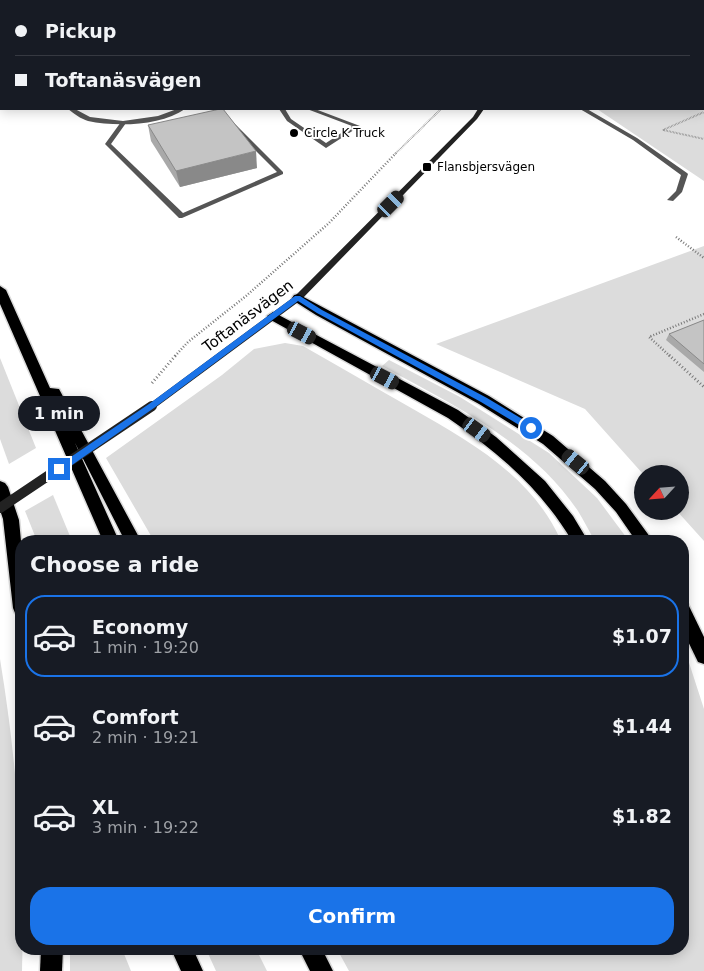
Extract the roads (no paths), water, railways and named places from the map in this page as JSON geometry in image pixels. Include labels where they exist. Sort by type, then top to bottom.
[{"type":"highway","points":[[0,290],[108,535]]},
{"type":"highway","points":[[298,298],[320,312],[484,400],[548,440],[600,485],[622,508],[641,535]]},
{"type":"highway","points":[[273,316],[452,414],[477,430],[507,452],[538,481],[562,510],[577,535]]},
{"type":"highway","points":[[23,340],[68,416],[130,535]]},
{"type":"highway","points":[[0,488],[15,573]]},
{"type":"highway","points":[[5,514],[15,535]]},
{"type":"highway","points":[[689,624],[704,656]]},
{"type":"highway","points":[[51,971],[52,955]]},
{"type":"highway","points":[[185,955],[192,971]]},
{"type":"highway","points":[[313,955],[322,971]]},
{"type":"street","points":[[73,110],[88,119],[123,123],[159,118],[179,110]]},
{"type":"street","points":[[123,123],[108,144],[182,216],[281,173],[218,110]]},
{"type":"street","points":[[283,110],[289,120],[326,146],[357,126],[313,110]]},
{"type":"street","name":"Toftanäsvägen","points":[[5,514],[298,298],[448,146],[480,110]]},
{"type":"street","points":[[585,110],[636,139],[685,174],[680,192],[671,200]]},
{"type":"place","name":"Circle K Truck","points":[[294,133]]},
{"type":"place","name":"Flansbjersvägen","points":[[427,167]]}]
